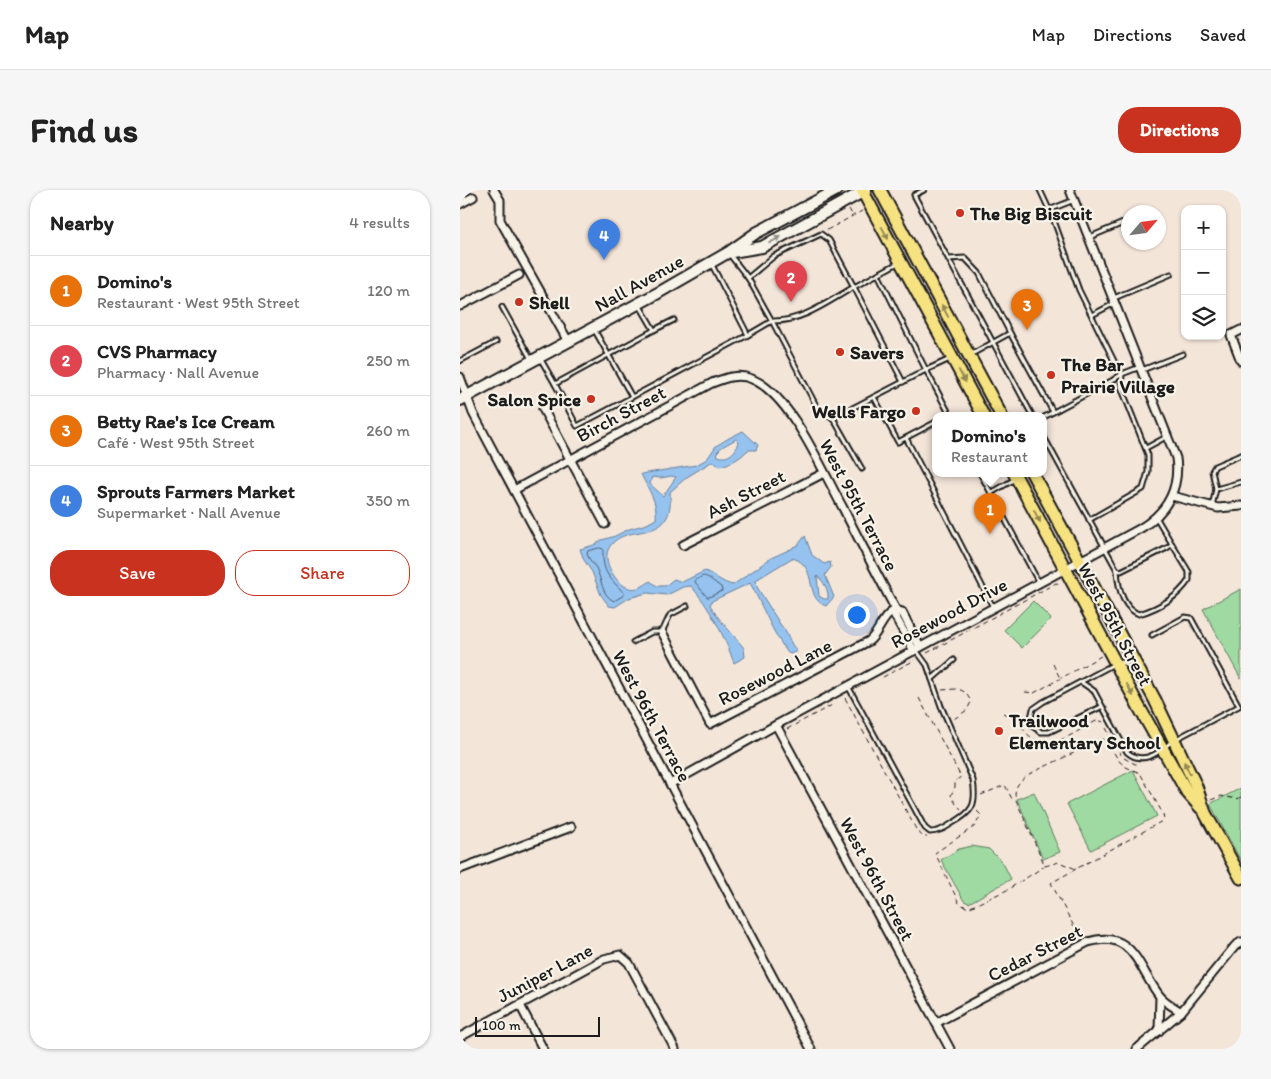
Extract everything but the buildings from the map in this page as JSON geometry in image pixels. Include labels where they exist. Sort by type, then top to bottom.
[{"type":"main road","name":"Nall Avenue","points":[[464,398],[639,303],[728,252],[756,233],[837,190]]},
{"type":"main road","points":[[880,190],[999,412]]},
{"type":"main road","name":"Nall Avenue","points":[[728,252],[762,247],[863,191]]},
{"type":"main road","points":[[863,191],[981,412]]},
{"type":"main road","name":"West 95th Street","points":[[1017,477],[1163,750],[1187,792],[1206,813]]},
{"type":"main road","name":"West 95th Street","points":[[1034,477],[1140,671],[1196,786],[1206,813],[1241,878]]},
{"type":"street","points":[[494,190],[500,200],[500,220],[568,341]]},
{"type":"street","points":[[1070,190],[1176,458],[1177,479],[1172,496],[1218,508],[1241,506]]},
{"type":"street","points":[[460,204],[473,197]]},
{"type":"street","points":[[460,306],[519,275]]},
{"type":"street","points":[[1241,330],[1230,335],[1241,362]]},
{"type":"street","name":"West 96th Terrace","points":[[460,377],[464,398],[811,1049]]},
{"type":"street","name":"Birch Street","points":[[514,490],[712,383],[730,377],[747,377]]},
{"type":"street","name":"West 95th Terrace","points":[[747,377],[760,383],[779,400],[799,426],[896,610],[902,612],[917,649]]},
{"type":"street","points":[[544,409],[605,524]]},
{"type":"street","name":"Ash Street","points":[[683,544],[824,473]]},
{"type":"street","name":"Rosewood Drive","points":[[670,784],[1142,528],[1156,517],[1172,496]]},
{"type":"street","name":"Rosewood Lane","points":[[662,632],[710,724],[869,641],[876,634],[886,616],[896,610]]},
{"type":"street","name":"West 96th Street","points":[[776,725],[950,1049]]},
{"type":"street","points":[[460,870],[571,828]]},
{"type":"street","name":"Cedar Street","points":[[936,1023],[1088,942],[1097,939],[1118,941],[1127,946],[1134,954],[1160,997],[1181,1012]]},
{"type":"street","points":[[1137,1049],[1181,1012],[1235,946],[1241,942]]},
{"type":"street","name":"Juniper Lane","points":[[460,1037],[604,960],[620,955],[629,963],[675,1049]]},
{"type":"street","points":[[1159,1031],[1160,997]]},
{"type":"street","points":[[520,1005],[543,1049]]},
{"type":"lane","points":[[924,190],[914,196],[1030,412]]},
{"type":"lane","points":[[1040,190],[1080,290],[1122,374],[1121,387],[1148,455],[1148,472],[1143,489],[1089,520]]},
{"type":"lane","points":[[1049,210],[1074,200]]},
{"type":"lane","points":[[1089,237],[1121,224]]},
{"type":"lane","points":[[748,278],[774,256],[821,234],[829,240],[903,382]]},
{"type":"lane","points":[[728,252],[748,278],[820,413],[833,418],[862,468]]},
{"type":"lane","points":[[948,259],[966,258],[979,273],[1053,412]]},
{"type":"lane","points":[[711,262],[748,335]]},
{"type":"lane","points":[[502,307],[555,384],[577,426],[772,321],[783,322],[800,317],[900,262]]},
{"type":"lane","points":[[878,274],[948,412]]},
{"type":"lane","points":[[1092,315],[1114,300],[1172,274]]},
{"type":"lane","points":[[639,303],[654,330]]},
{"type":"lane","points":[[555,384],[674,320]]},
{"type":"lane","points":[[593,328],[632,397]]},
{"type":"lane","points":[[969,355],[1010,333]]},
{"type":"lane","points":[[460,361],[496,342]]},
{"type":"lane","points":[[1047,415],[1122,374],[1183,354]]},
{"type":"lane","points":[[833,418],[952,358]]},
{"type":"lane","points":[[874,398],[898,442],[932,424]]},
{"type":"lane","points":[[1146,448],[1168,436]]},
{"type":"lane","points":[[906,438],[994,608]]},
{"type":"lane","points":[[1047,443],[1119,571],[1118,586],[1132,611],[1139,614],[1165,604],[1185,587],[1190,580],[1189,572],[1156,517]]},
{"type":"lane","points":[[1212,507],[1216,488],[1212,471],[1215,466],[1241,455]]},
{"type":"lane","points":[[982,477],[1039,583]]},
{"type":"lane","points":[[990,493],[1013,477]]},
{"type":"lane","points":[[1216,488],[1241,482]]},
{"type":"lane","points":[[1119,571],[1172,544]]},
{"type":"lane","points":[[633,642],[652,632],[662,632],[670,615],[687,606]]},
{"type":"lane","points":[[1081,682],[1094,691],[1127,752],[1136,759],[1148,757],[1163,750],[1174,740],[1240,706],[1191,618],[1186,617],[1152,635]]},
{"type":"lane","points":[[848,686],[924,828],[930,832],[941,830],[967,814],[974,801],[975,793],[973,780],[941,706],[932,679],[917,649]]},
{"type":"lane","points":[[932,679],[954,660]]},
{"type":"lane","points":[[1101,707],[1049,732],[1041,732],[1032,726],[1033,709],[1116,663],[1122,662],[1132,669],[1140,671]]},
{"type":"path","points":[[847,206],[853,216]]},
{"type":"path","points":[[827,230],[863,211]]},
{"type":"path","points":[[1025,692],[1034,693],[1104,655]]},
{"type":"path","points":[[1053,664],[1060,678]]},
{"type":"path","points":[[936,675],[941,690],[960,689],[968,694],[970,702],[967,710],[952,721]]},
{"type":"path","points":[[1034,693],[1037,698]]},
{"type":"path","points":[[844,698],[916,829],[923,837],[928,837]]},
{"type":"path","points":[[919,698],[961,778],[955,781],[955,787],[951,795],[962,810]]},
{"type":"path","points":[[1017,719],[1027,709]]},
{"type":"path","points":[[1003,713],[1017,719],[1023,731],[1032,740],[1042,743],[1054,742],[1098,720],[1103,721],[1120,753],[1126,760],[1135,764],[1143,763]]},
{"type":"path","points":[[1045,866],[1016,800],[1014,792],[1018,783],[1026,776],[1103,739],[1108,743],[1119,761],[1140,772],[1163,814],[1164,820],[1161,824],[1051,883],[1079,936]]},
{"type":"path","points":[[978,796],[1005,785],[1012,802]]},
{"type":"path","points":[[1211,800],[1222,796],[1237,799],[1241,797]]},
{"type":"path","points":[[974,812],[975,808],[981,814],[976,824],[935,852],[959,903],[968,908],[1007,890],[1045,866],[1059,862],[1076,869]]},
{"type":"path","points":[[972,821],[976,824]]},
{"type":"green space","points":[[1241,589],[1241,679],[1203,609]]},
{"type":"green space","points":[[1033,601],[1051,619],[1022,648],[1004,630]]},
{"type":"green space","points":[[1133,770],[1157,816],[1091,850],[1067,804]]},
{"type":"green space","points":[[1241,788],[1241,861],[1210,804]]},
{"type":"green space","points":[[1034,792],[1060,852],[1043,859],[1017,799]]},
{"type":"green space","points":[[972,846],[989,849],[1003,863],[1011,879],[969,903],[964,901],[941,860],[959,849]]},
{"type":"water","points":[[743,431],[758,445],[756,450],[748,450],[732,462],[720,466],[713,461],[687,477],[670,492],[669,510],[665,521],[647,531],[625,536],[615,541],[608,550],[607,561],[615,578],[629,588],[640,587],[650,581],[657,586],[665,586],[674,579],[682,582],[705,571],[725,583],[733,585],[771,558],[798,545],[805,536],[812,555],[824,564],[830,562],[831,567],[825,575],[834,597],[826,606],[820,603],[814,593],[807,569],[801,562],[792,558],[756,580],[757,587],[797,651],[791,654],[788,653],[777,636],[750,583],[712,601],[710,605],[717,616],[744,648],[745,657],[734,663],[716,622],[691,586],[683,587],[667,595],[647,593],[629,598],[615,607],[609,606],[601,595],[580,549],[656,519],[654,501],[641,474],[696,465],[707,459],[716,446]],"holes":[[[736,439],[739,442],[734,452],[725,457],[718,456],[717,452],[722,447]],[[652,477],[676,477],[663,496],[650,484]],[[817,576],[826,586],[828,599],[819,596]]]},
{"type":"place","name":"The Big Biscuit","points":[[960,213]]},
{"type":"place","name":"Sprouts Farmers Market","points":[[604,260]]},
{"type":"place","name":"Shell","points":[[519,302]]},
{"type":"place","name":"CVS Pharmacy","points":[[791,302]]},
{"type":"place","name":"Betty Rae's Ice Cream","points":[[1027,330]]},
{"type":"place","name":"Savers","points":[[840,352]]},
{"type":"place","name":"The Bar Prairie Village","points":[[1051,375]]},
{"type":"place","name":"Salon Spice","points":[[591,399]]},
{"type":"place","name":"Wells Fargo","points":[[916,411]]},
{"type":"place","name":"Domino's","points":[[990,534]]},
{"type":"place","name":"Trailwood Elementary School","points":[[999,731]]}]
